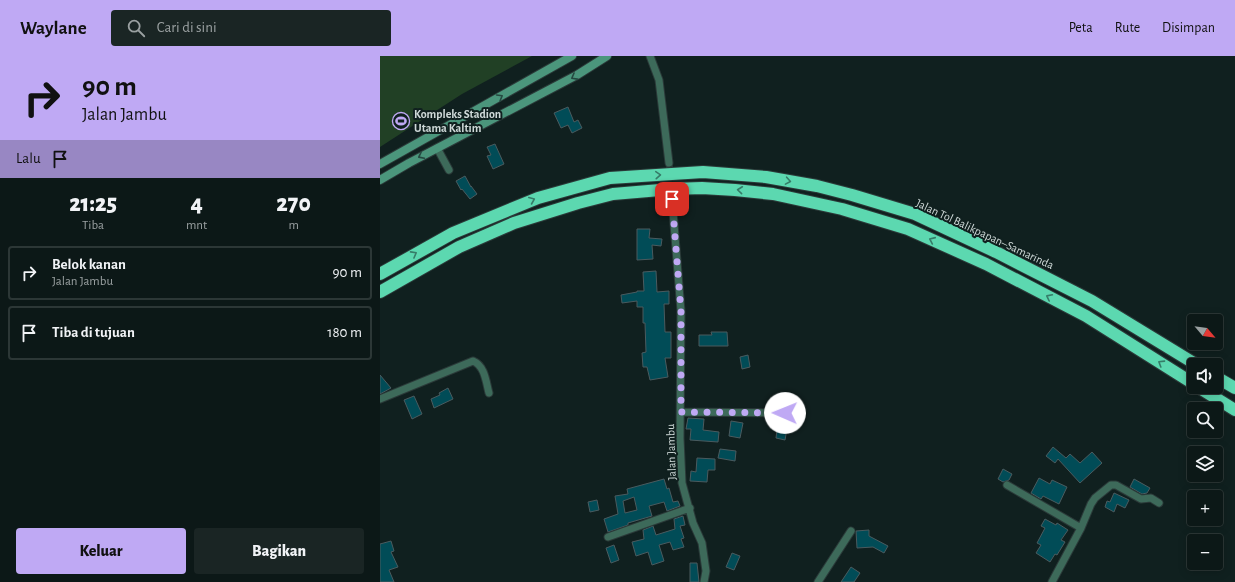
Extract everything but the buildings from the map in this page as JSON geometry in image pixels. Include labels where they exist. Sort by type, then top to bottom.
[{"type":"highway","name":"Jalan Tol Balikpapan–Samarinda","points":[[380,274],[453,233],[538,198],[610,178],[703,172],[766,177],[817,186],[915,214],[996,252],[1092,301],[1187,359]]},
{"type":"highway","points":[[380,292],[466,244],[514,223],[613,194],[679,189],[722,189],[773,194],[842,209],[908,229],[986,264],[1086,316],[1187,380]]},
{"type":"highway","points":[[1223,381],[1235,388]]},
{"type":"highway","points":[[1209,394],[1235,410]]},
{"type":"street","points":[[380,164],[572,56]]},
{"type":"street","points":[[380,180],[437,148],[565,82],[607,56]]},
{"type":"street","points":[[650,56],[659,80],[669,163]]},
{"type":"street","points":[[454,123],[460,136]]},
{"type":"street","points":[[437,148],[449,170]]},
{"type":"street","name":"Jalan Jambu","points":[[672,199],[681,311],[682,483],[693,523],[702,543],[706,571],[704,582]]},
{"type":"street","points":[[380,400],[473,361],[478,363],[482,368],[489,393]]},
{"type":"street","points":[[681,412],[785,413]]},
{"type":"street","points":[[1052,582],[1082,528],[1088,509],[1095,498],[1112,484],[1141,498],[1151,498],[1158,504]]},
{"type":"street","points":[[1007,485],[1082,528]]},
{"type":"street","points":[[608,537],[690,508]]},
{"type":"street","points":[[818,582],[851,531]]},
{"type":"green space","name":"Kompleks Stadion Utama Kaltim","points":[[380,56],[532,56],[462,94],[380,147]]},
{"type":"tunnel","points":[[669,163],[672,193]]},
{"type":"place","name":"Kompleks Stadion Utama Kaltim","points":[[401,121]]},
{"type":"route","points":[[672,199],[680,288],[682,330],[681,412],[785,413]]}]
